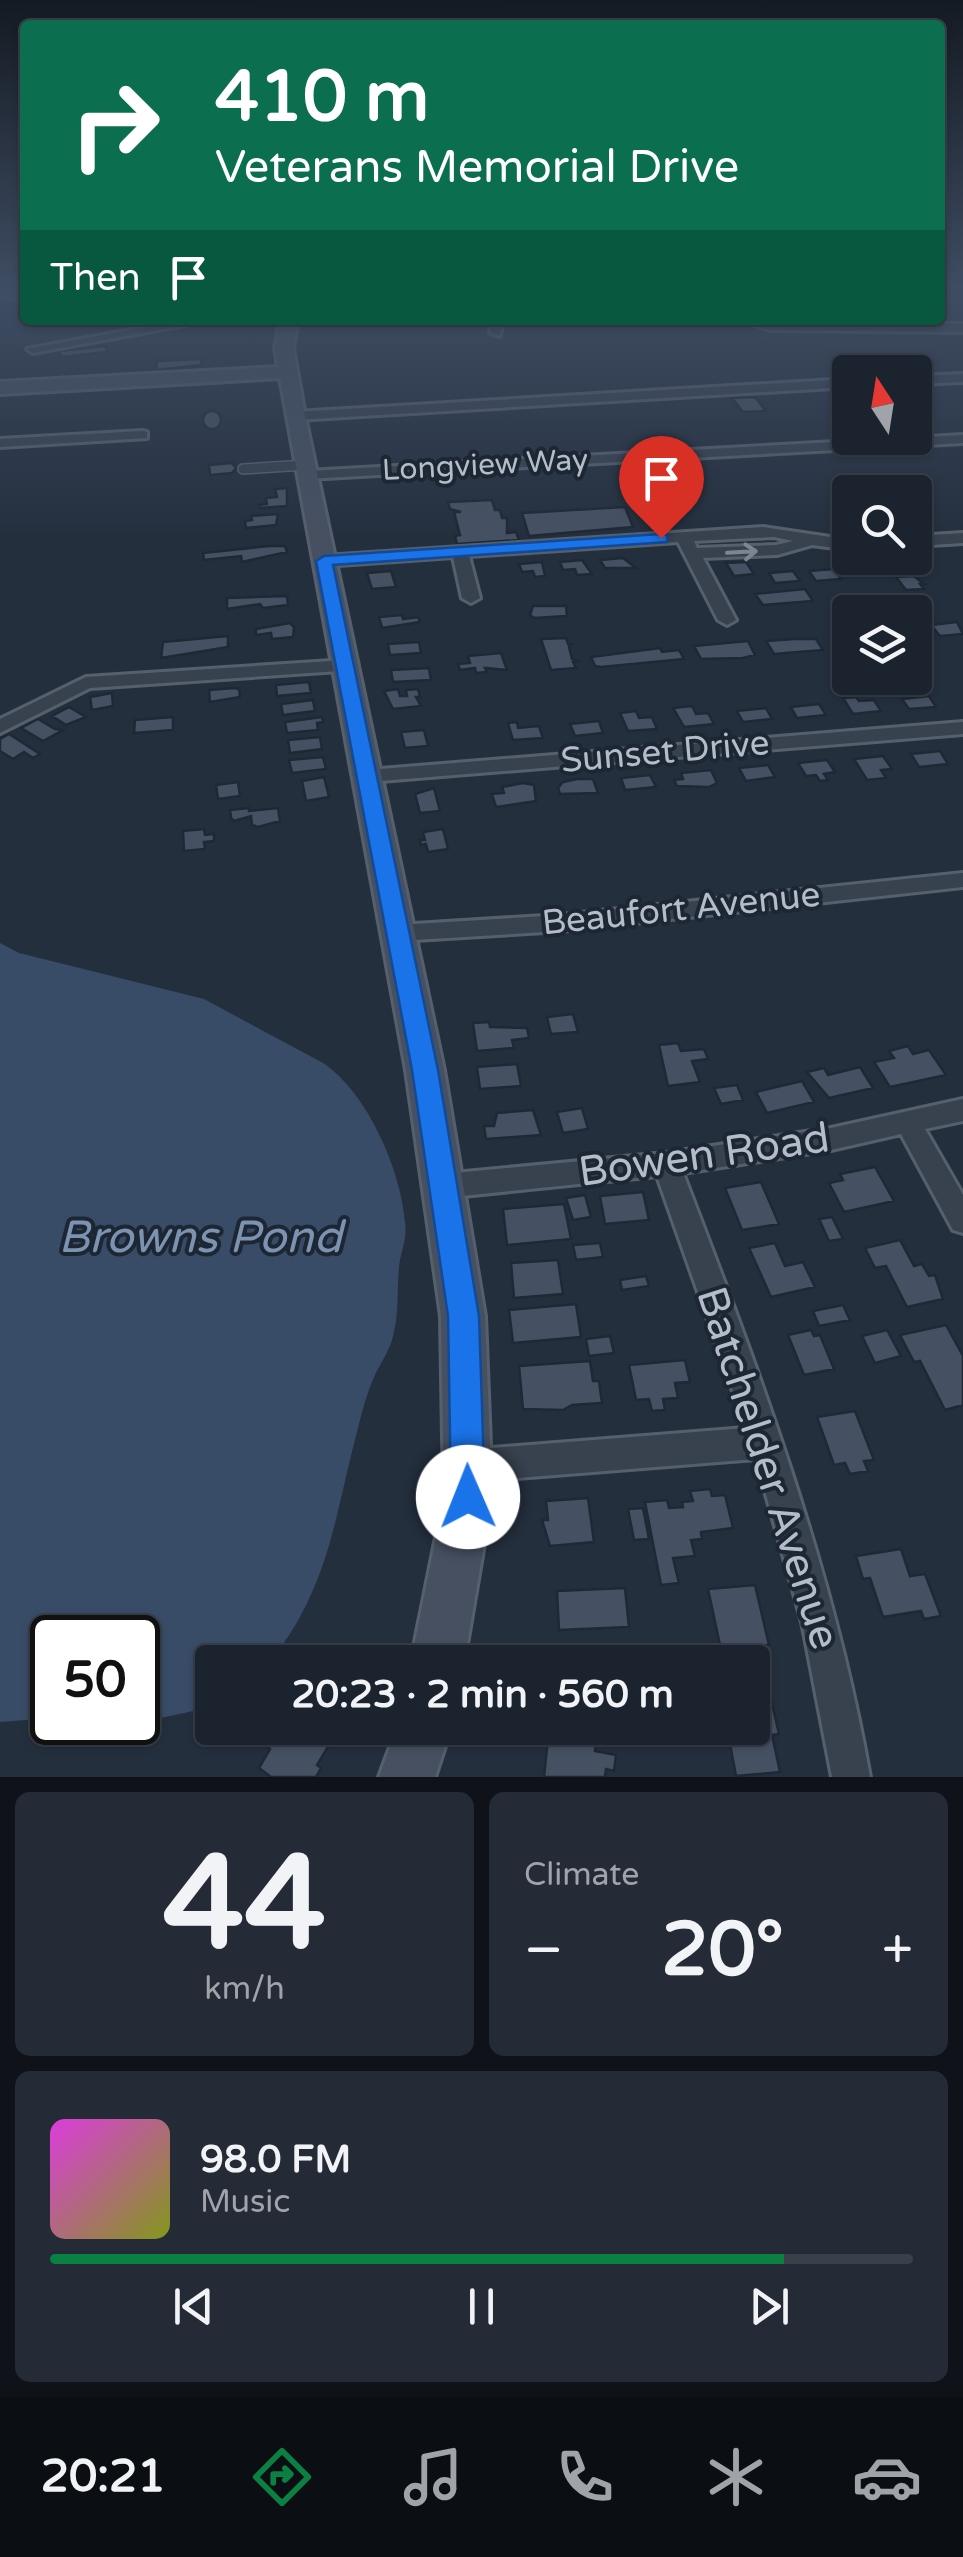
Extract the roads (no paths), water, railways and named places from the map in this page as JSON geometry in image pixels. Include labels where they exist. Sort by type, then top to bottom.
[{"type":"main road","points":[[0,388],[288,372],[398,933],[463,1316],[468,1497],[441,1645]]},
{"type":"main road","points":[[407,1777],[418,1745]]},
{"type":"street","points":[[932,379],[963,378]]},
{"type":"street","points":[[295,416],[832,385]]},
{"type":"street","points":[[611,399],[622,414]]},
{"type":"street","points":[[0,444],[142,435]]},
{"type":"street","name":"Longview Way","points":[[306,470],[963,439]]},
{"type":"street","points":[[932,540],[963,538]]},
{"type":"street","points":[[324,561],[460,552],[688,545],[777,550],[808,542],[832,544]]},
{"type":"street","points":[[688,545],[726,620]]},
{"type":"street","points":[[460,552],[471,598]]},
{"type":"street","points":[[0,727],[86,682],[347,666]]},
{"type":"street","name":"Sunset Drive","points":[[368,776],[963,728]]},
{"type":"street","name":"Beaufort Avenue","points":[[398,933],[561,922],[963,880]]},
{"type":"street","name":"Bowen Road","points":[[443,1186],[666,1164],[831,1139],[963,1110]]},
{"type":"street","points":[[908,1122],[963,1221]]},
{"type":"street","name":"Batchelder Avenue","points":[[666,1164],[767,1442],[840,1698],[851,1777]]},
{"type":"street","points":[[467,1466],[767,1442]]},
{"type":"lane","points":[[243,469],[306,470]]},
{"type":"water","name":"Browns Pond","points":[[0,943],[19,953],[204,999],[323,1063],[354,1093],[379,1134],[397,1179],[405,1232],[390,1346],[365,1402],[318,1578],[282,1645],[195,1645],[195,1711],[160,1718],[160,1615],[30,1615],[30,1720],[0,1722]]}]
